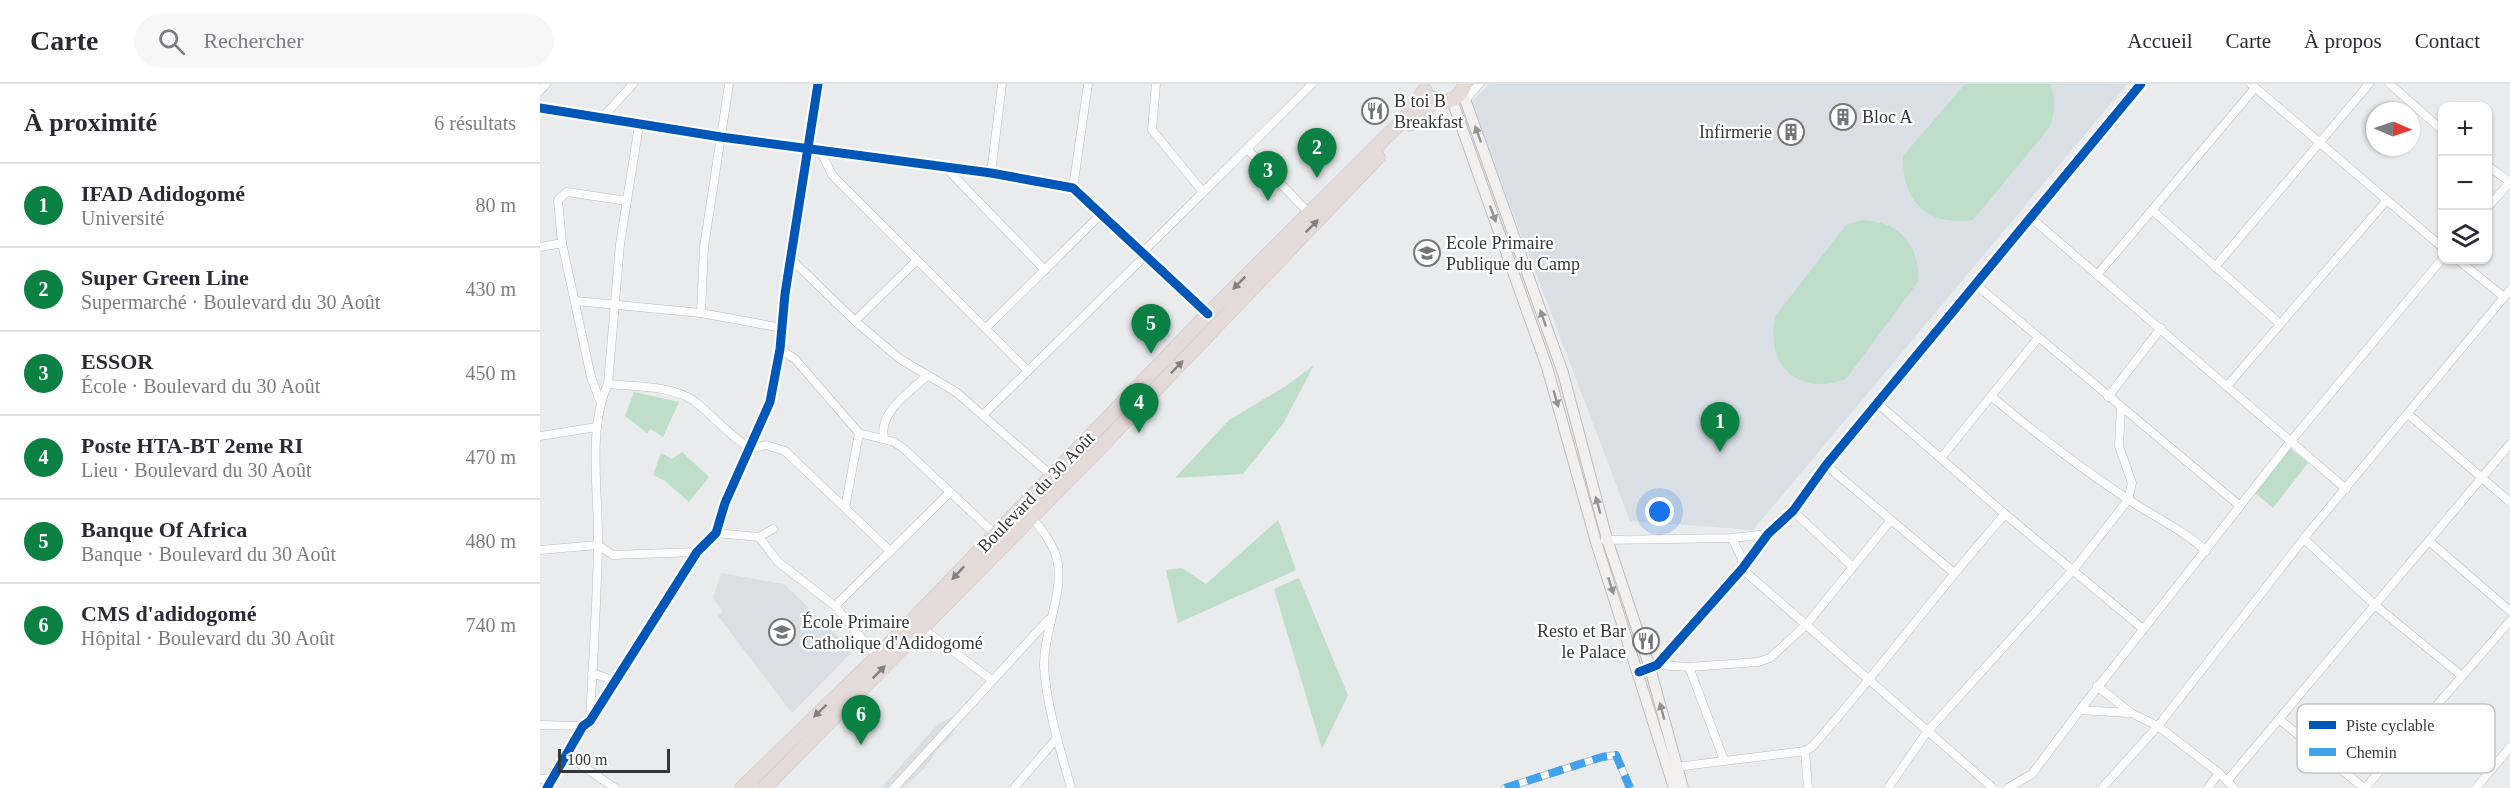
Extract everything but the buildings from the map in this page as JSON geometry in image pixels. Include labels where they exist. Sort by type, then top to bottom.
[{"type":"highway","points":[[1425,87],[1457,95]]},
{"type":"highway","name":"Boulevard du 30 Août","points":[[764,788],[1000,539],[1081,445],[1404,118],[1425,87]]},
{"type":"highway","name":"Boulevard du 30 Août","points":[[1000,539],[1031,516],[1092,456],[1432,103],[1457,95]]},
{"type":"highway","points":[[1081,445],[1092,456]]},
{"type":"highway","name":"Boulevard du 30 Août","points":[[742,788],[877,657],[918,624]]},
{"type":"main road","points":[[1457,95],[1547,367],[1674,788]]},
{"type":"main road","points":[[1601,541],[1654,666],[1676,767],[1683,788]]},
{"type":"street","points":[[540,91],[546,84]]},
{"type":"street","points":[[602,117],[633,84]]},
{"type":"street","points":[[701,313],[704,247],[729,84]]},
{"type":"street","points":[[547,788],[697,552],[716,533],[725,503],[770,402],[780,349],[790,258],[818,84]]},
{"type":"street","points":[[991,173],[1002,84]]},
{"type":"street","points":[[1073,188],[1088,84]]},
{"type":"street","points":[[1156,84],[1152,130],[1203,192]]},
{"type":"street","points":[[983,416],[1312,84]]},
{"type":"street","points":[[1457,95],[1479,84]]},
{"type":"street","points":[[1654,666],[1742,569],[1768,534],[1793,511],[1826,465],[2141,84]]},
{"type":"street","points":[[2215,267],[2369,84]]},
{"type":"street","points":[[2390,84],[2438,126]]},
{"type":"street","points":[[2098,274],[2253,86],[2438,244]]},
{"type":"street","points":[[540,108],[721,137],[991,173],[1073,188],[1208,314]]},
{"type":"street","points":[[586,724],[592,673],[598,545],[597,428],[600,401],[608,384],[627,201],[639,125]]},
{"type":"street","points":[[1247,148],[1309,213]]},
{"type":"street","points":[[820,150],[832,175],[1028,371]]},
{"type":"street","points":[[945,167],[1045,270]]},
{"type":"street","points":[[2492,169],[2510,182],[2492,202]]},
{"type":"street","points":[[600,401],[591,377],[562,243],[558,200],[561,194],[567,192],[627,201]]},
{"type":"street","points":[[2228,385],[2386,201]]},
{"type":"street","points":[[2152,210],[2279,323]]},
{"type":"street","points":[[986,328],[1100,215]]},
{"type":"street","points":[[2030,217],[2228,385],[2346,489]]},
{"type":"street","points":[[540,247],[562,243]]},
{"type":"street","points":[[790,258],[855,321],[900,360],[956,392],[1052,476]]},
{"type":"street","points":[[855,321],[917,260]]},
{"type":"street","points":[[2008,788],[2032,774],[2142,628],[2206,551],[2291,441],[2438,264]]},
{"type":"street","points":[[2102,788],[2158,726],[2304,539],[2507,294],[2464,264]]},
{"type":"street","points":[[1974,284],[2240,506]]},
{"type":"street","points":[[576,301],[701,313],[782,328]]},
{"type":"street","points":[[2108,397],[2161,328]]},
{"type":"street","points":[[1941,458],[2038,338]]},
{"type":"street","points":[[780,349],[795,359],[860,433],[884,438],[903,448],[1000,539]]},
{"type":"street","points":[[884,438],[881,428],[887,415],[928,375]]},
{"type":"street","points":[[608,384],[679,393],[694,401],[732,438],[751,449],[766,445],[785,451],[890,551]]},
{"type":"street","points":[[1990,396],[2020,422],[2128,500],[2173,525],[2206,551]]},
{"type":"street","points":[[1877,403],[2004,514],[2074,569],[2142,628]]},
{"type":"street","points":[[1888,788],[1927,732],[2074,569],[2128,500],[2132,483],[2119,446],[2121,408]]},
{"type":"street","points":[[2408,414],[2510,502]]},
{"type":"street","points":[[540,436],[597,428]]},
{"type":"street","points":[[845,507],[860,433]]},
{"type":"street","points":[[2228,781],[2510,444]]},
{"type":"street","points":[[1826,465],[1954,573]]},
{"type":"street","points":[[835,606],[949,493]]},
{"type":"street","points":[[1793,511],[1852,566]]},
{"type":"street","points":[[1676,767],[1806,751],[1812,747],[1871,680],[1954,573],[2004,514]]},
{"type":"street","points":[[1031,516],[1053,547],[1058,560],[1056,593],[1049,619],[1044,667],[1057,738],[1071,788]]},
{"type":"street","points":[[1639,672],[1654,666],[1689,667],[1765,661],[1806,625],[1891,520]]},
{"type":"street","points":[[716,533],[759,537],[773,529]]},
{"type":"street","points":[[1601,541],[1732,538],[1768,534]]},
{"type":"street","points":[[759,537],[786,569],[835,606],[877,657]]},
{"type":"street","points":[[1732,538],[1742,559],[1742,569],[1993,788]]},
{"type":"street","points":[[2304,539],[2376,606],[2462,676]]},
{"type":"street","points":[[2429,541],[2510,611]]},
{"type":"street","points":[[540,550],[598,545],[613,555],[697,552]]},
{"type":"street","points":[[894,788],[1049,619]]},
{"type":"street","points":[[2438,704],[2510,621]]},
{"type":"street","points":[[918,624],[992,680]]},
{"type":"street","points":[[1689,667],[1724,760]]},
{"type":"street","points":[[592,673],[615,681]]},
{"type":"street","points":[[2097,686],[2131,713],[2158,726],[2219,772],[2234,788]]},
{"type":"street","points":[[2080,710],[2131,713]]},
{"type":"street","points":[[2280,720],[2297,734]]},
{"type":"street","points":[[540,725],[586,724]]},
{"type":"street","points":[[1014,788],[1057,738]]},
{"type":"street","points":[[2495,766],[2509,749]]},
{"type":"street","points":[[1806,751],[1808,788]]},
{"type":"street","points":[[1505,788],[1602,757],[1616,755],[1630,788]]},
{"type":"street","points":[[568,756],[615,788]]},
{"type":"street","points":[[2208,788],[2219,772]]},
{"type":"street","points":[[2345,773],[2364,788],[2377,773]]},
{"type":"street","points":[[2476,788],[2489,773]]},
{"type":"street","points":[[540,779],[552,779]]},
{"type":"shaded area","points":[[1489,84],[2127,84],[1753,530],[1630,521],[1471,102]]},
{"type":"shaded area","name":"École Primaire Catholique d'Adidogomé","points":[[721,573],[784,584],[853,651],[792,713],[718,616],[723,612],[713,598]]},
{"type":"shaded area","points":[[954,716],[953,735],[937,750],[925,768],[903,788],[881,788],[938,724]]},
{"type":"green space","points":[[1965,84],[2050,84],[2054,105],[2050,127],[1973,220],[1957,221],[1930,215],[1920,208],[1907,186],[1903,156]]},
{"type":"green space","points":[[1861,220],[1886,225],[1904,237],[1915,256],[1918,282],[1846,379],[1813,384],[1800,380],[1788,372],[1780,362],[1775,349],[1773,333],[1776,315],[1846,225]]},
{"type":"green space","points":[[1314,365],[1283,424],[1243,474],[1175,478],[1229,420],[1286,386]]},
{"type":"green space","points":[[634,392],[679,402],[663,437],[651,429],[647,433],[625,416]]},
{"type":"green space","points":[[2289,447],[2308,463],[2273,508],[2254,492]]},
{"type":"green space","points":[[682,452],[709,477],[689,502],[665,481],[653,475],[661,453],[672,459]]},
{"type":"green space","points":[[1278,520],[1296,570],[1178,623],[1166,570],[1182,568],[1206,584]]},
{"type":"green space","points":[[1299,578],[1348,695],[1322,749],[1274,589]]},
{"type":"marked path","points":[[1505,788],[1602,757],[1616,755],[1630,788]]},
{"type":"cycle path","points":[[547,788],[583,726],[590,721],[697,552],[716,533],[725,503],[770,402],[780,349],[785,294],[818,84]]},
{"type":"cycle path","points":[[1639,672],[1657,665],[1742,569],[1768,534],[1793,511],[1826,465],[2141,84]]},
{"type":"cycle path","points":[[540,108],[721,137],[991,173],[1073,188],[1208,314]]},
{"type":"place","name":"B toi B Breakfast","points":[[1375,111]]},
{"type":"place","name":"Bloc A","points":[[1843,117]]},
{"type":"place","name":"Infirmerie","points":[[1791,132]]},
{"type":"place","name":"Super Green Line","points":[[1317,178]]},
{"type":"place","name":"ESSOR","points":[[1268,201]]},
{"type":"place","name":"Ecole Primaire Publique du Camp","points":[[1427,253]]},
{"type":"place","name":"Banque Of Africa","points":[[1151,354]]},
{"type":"place","name":"Poste HTA-BT 2eme RI","points":[[1139,433]]},
{"type":"place","name":"IFAD Adidogomé","points":[[1720,452]]},
{"type":"place","name":"École Primaire Catholique d'Adidogomé","points":[[782,632]]},
{"type":"place","name":"Resto et Bar le Palace","points":[[1646,641]]},
{"type":"place","name":"CMS d'adidogomé","points":[[861,745]]}]
